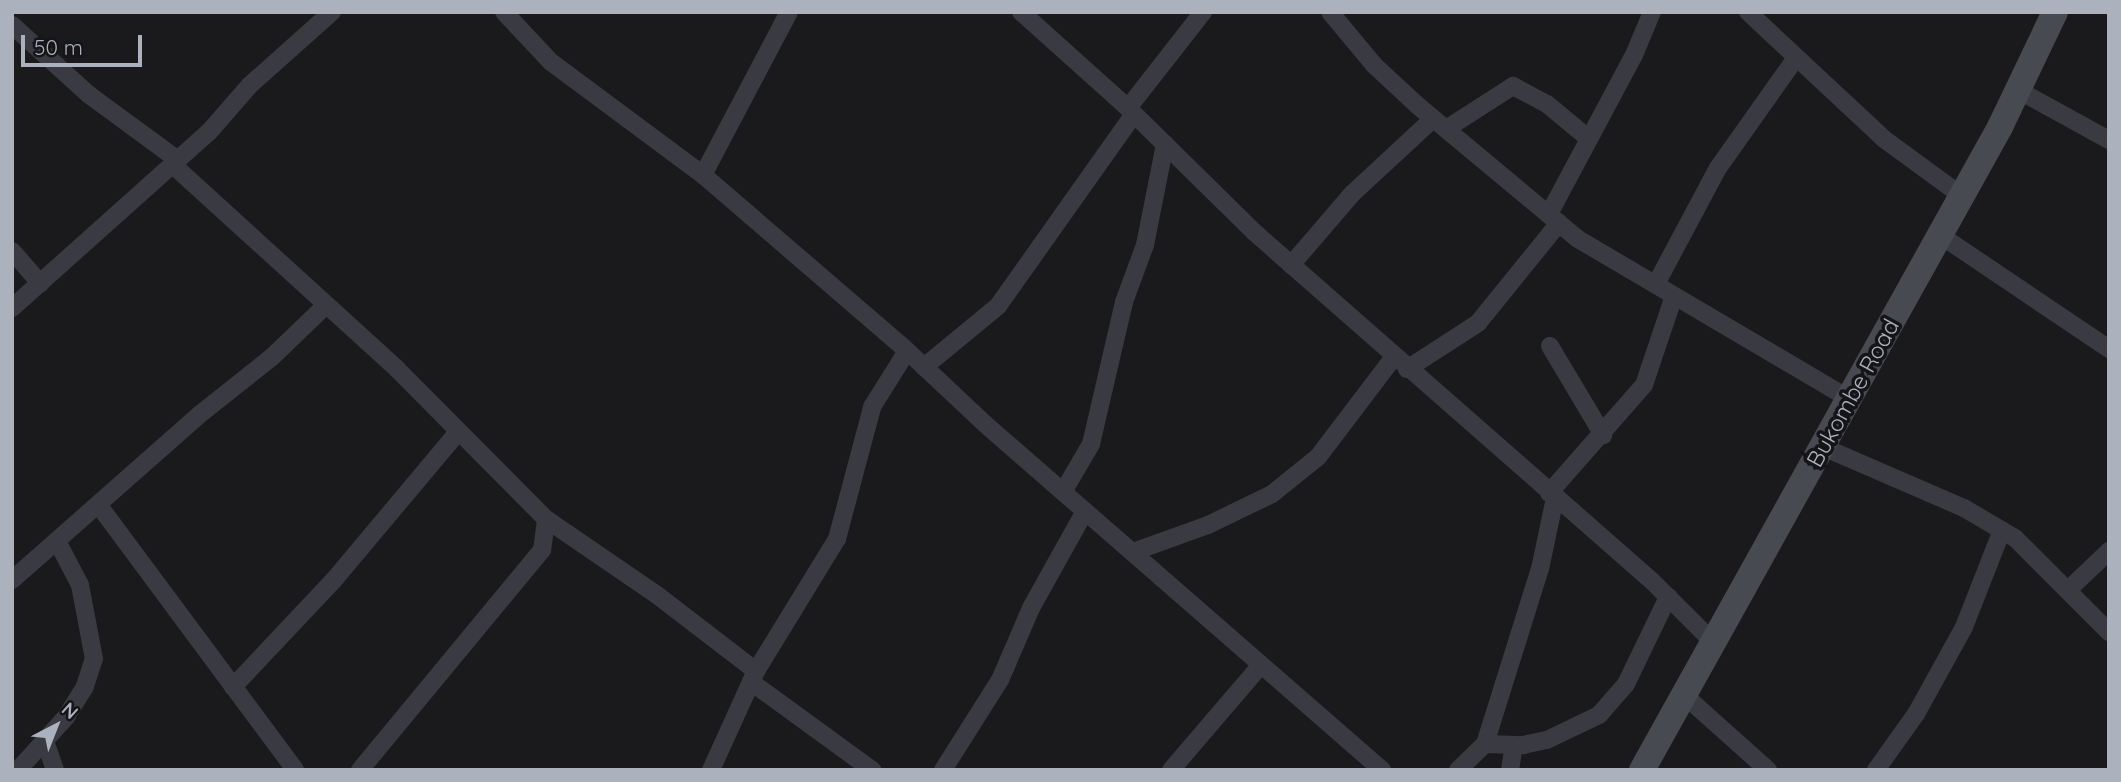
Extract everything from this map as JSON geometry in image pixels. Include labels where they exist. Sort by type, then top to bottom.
[{"type":"main road","name":"Bukombe Road","points":[[1642,770],[1962,196],[2018,90],[2055,12]]},
{"type":"street","points":[[12,309],[176,162],[250,85],[332,12]]},
{"type":"street","points":[[504,12],[551,62],[703,175],[1382,770]]},
{"type":"street","points":[[703,175],[789,12]]},
{"type":"street","points":[[1021,12],[1131,111],[1292,265],[1668,597],[1714,643]]},
{"type":"street","points":[[925,367],[998,306],[1131,111],[1203,12]]},
{"type":"street","points":[[1331,12],[1374,65],[1578,239],[1850,399]]},
{"type":"street","points":[[1133,552],[1208,525],[1272,494],[1318,457],[1401,363],[1478,323],[1554,218],[1588,138],[1634,55],[1652,12]]},
{"type":"street","points":[[1748,12],[1884,139],[1962,196]]},
{"type":"street","points":[[12,25],[88,94],[176,162],[546,519],[657,595],[753,676],[872,770]]},
{"type":"street","points":[[1656,284],[1718,168],[1796,58]]},
{"type":"street","points":[[1292,265],[1338,209],[1440,124],[1513,86],[1547,104],[1588,138]]},
{"type":"street","points":[[2018,90],[2109,140]]},
{"type":"street","points":[[1063,492],[1091,444],[1124,302],[1145,245],[1165,144]]},
{"type":"street","points":[[1940,235],[2109,349]]},
{"type":"street","points":[[12,251],[40,283]]},
{"type":"street","points":[[1458,770],[1485,744],[1540,569],[1552,496],[1644,385],[1674,296]]},
{"type":"street","points":[[12,580],[100,507],[325,306]]},
{"type":"street","points":[[1550,346],[1603,435]]},
{"type":"street","points":[[710,770],[753,676],[837,540],[872,407],[907,351]]},
{"type":"street","points":[[233,687],[333,581],[458,432]]},
{"type":"street","points":[[1824,447],[1892,474],[2002,530],[2036,554],[2109,632]]},
{"type":"street","points":[[100,507],[295,770]]},
{"type":"street","points":[[943,770],[1000,680],[1031,608],[1085,511]]},
{"type":"street","points":[[360,770],[542,550],[546,519]]},
{"type":"street","points":[[1876,770],[1916,714],[1964,626],[2002,530]]},
{"type":"street","points":[[18,770],[45,741],[85,686],[94,659],[80,585],[58,543]]},
{"type":"street","points":[[2068,590],[2109,551]]},
{"type":"street","points":[[1485,744],[1514,745],[1577,729],[1615,701],[1668,597]]},
{"type":"street","points":[[1171,770],[1261,665]]},
{"type":"street","points":[[1684,695],[1768,770]]},
{"type":"street","points":[[45,741],[55,770]]},
{"type":"street","points":[[1510,770],[1514,745]]}]
